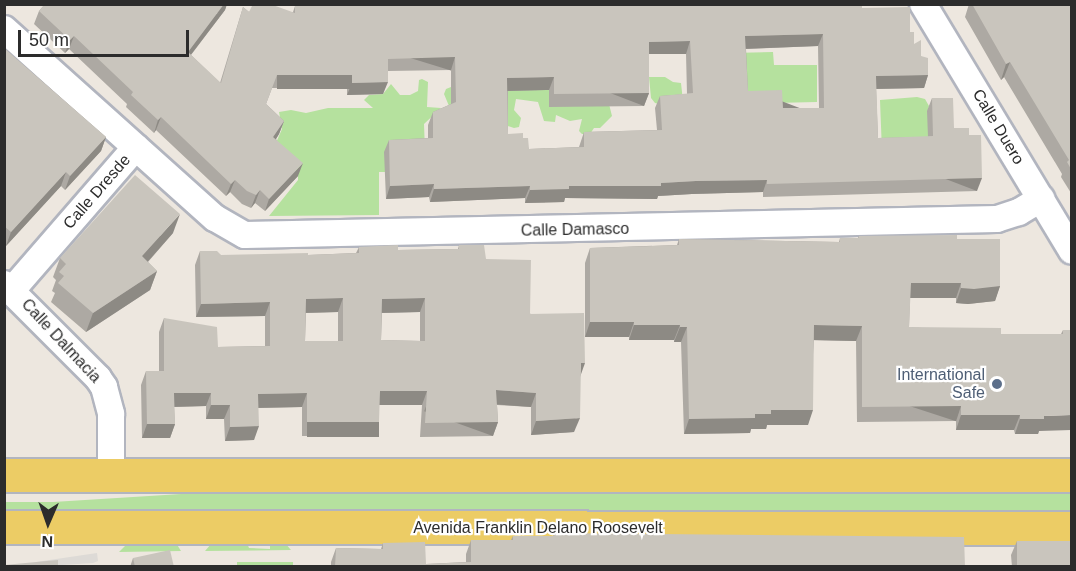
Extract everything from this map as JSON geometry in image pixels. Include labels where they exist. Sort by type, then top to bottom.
[{"type":"main road","points":[[4,475],[1071,475]]},
{"type":"main road","name":"Avenida Franklin Delano Roosevelt","points":[[5,527],[1071,528]]},
{"type":"street","name":"Calle Duero","points":[[923,4],[1071,251]]},
{"type":"street","name":"Calle Dresde","points":[[4,29],[136,147],[8,287]]},
{"type":"street","name":"Calle Damasco","points":[[136,147],[215,218],[245,235],[261,237],[998,219],[1019,212],[1041,199]]},
{"type":"street","name":"Calle Dalmacia","points":[[8,287],[98,378],[104,387],[111,414],[111,475]]},
{"type":"green space","points":[[773,52],[774,65],[817,65],[817,102],[734,104],[731,53]]},
{"type":"green space","points":[[649,77],[665,77],[673,82],[681,83],[683,101],[667,106],[655,103],[651,98]]},
{"type":"green space","points":[[419,80],[428,82],[427,107],[441,108],[424,124],[425,151],[385,172],[379,172],[379,215],[269,216],[298,180],[298,176],[272,152],[282,129],[279,112],[291,110],[306,113],[328,108],[373,108],[364,100],[369,95],[383,94],[391,84],[400,95],[410,95],[418,91]]},
{"type":"green space","points":[[451,87],[471,92],[536,87],[609,104],[612,116],[600,128],[594,128],[590,134],[582,134],[579,131],[582,119],[570,121],[556,115],[555,122],[544,121],[538,102],[516,99],[514,110],[521,118],[519,127],[514,128],[449,106],[444,94],[446,89]]},
{"type":"green space","points":[[917,97],[925,99],[929,106],[928,111],[935,138],[882,152],[880,100]]},
{"type":"green space","points":[[1072,489],[1071,511],[5,510],[4,502],[53,502],[213,492]]},
{"type":"green space","points":[[176,543],[181,551],[119,552],[125,546],[134,544]]},
{"type":"green space","points":[[247,543],[249,548],[270,549],[270,543],[285,543],[291,550],[205,551],[211,544]]},
{"type":"green space","points":[[237,562],[293,562],[293,566],[237,566]]},
{"type":"shaded area","points":[[97,553],[98,561],[93,563],[47,566],[36,562]]},
{"type":"building","points":[[45,4],[224,4],[188,52],[221,83],[243,7],[249,12],[253,4],[270,4],[295,13],[295,6],[312,6],[312,4],[862,4],[862,8],[910,7],[910,32],[914,32],[914,44],[921,40],[921,56],[928,58],[928,75],[876,76],[878,138],[933,136],[932,98],[953,98],[954,128],[969,128],[969,135],[981,135],[982,178],[767,184],[767,180],[696,181],[661,183],[661,186],[569,186],[569,189],[530,190],[530,186],[434,189],[434,184],[390,186],[389,140],[433,138],[433,112],[456,102],[455,57],[388,59],[388,82],[352,83],[352,75],[277,75],[266,104],[284,121],[273,137],[303,163],[269,199],[260,190],[256,195],[247,191],[235,180],[231,184],[161,117],[158,120],[131,95],[133,92],[74,36],[70,40],[39,11]],"holes":[[[823,34],[824,108],[783,108],[782,90],[748,91],[745,36]],[[690,41],[693,93],[660,96],[662,130],[584,132],[584,147],[529,149],[528,138],[523,138],[523,133],[508,134],[507,78],[554,77],[554,94],[649,93],[649,42]]]},
{"type":"building","points":[[972,4],[1071,4],[1071,169],[1067,162],[1069,160],[1010,62],[1006,64]]},
{"type":"building","points":[[4,48],[106,137],[70,176],[66,172],[11,232],[4,226]]},
{"type":"building","points":[[135,175],[180,214],[142,256],[157,271],[93,313],[58,283],[64,276],[59,272],[66,264],[60,258]]},
{"type":"building","points":[[957,235],[957,239],[1000,239],[1000,286],[974,289],[961,288],[961,283],[911,283],[909,327],[1001,328],[1001,334],[1063,334],[1063,330],[1071,330],[1071,415],[1044,416],[1044,419],[1020,419],[1020,415],[961,415],[961,406],[862,407],[862,326],[814,325],[813,410],[771,410],[771,414],[755,414],[755,418],[689,419],[687,327],[634,325],[634,322],[590,322],[590,248],[679,245],[679,239],[840,242],[840,238],[859,238],[859,236]]},
{"type":"building","points":[[398,245],[398,250],[459,249],[459,245],[484,245],[486,259],[531,260],[530,314],[584,313],[585,363],[581,363],[580,418],[536,421],[536,393],[496,390],[498,422],[425,423],[427,391],[380,391],[379,422],[307,422],[307,393],[258,394],[259,426],[230,427],[230,405],[211,405],[211,393],[174,393],[175,424],[147,424],[146,371],[164,371],[164,318],[217,327],[218,347],[270,346],[270,302],[201,304],[200,251],[217,251],[221,255],[308,253],[308,255],[359,253],[359,247]],"holes":[[[343,298],[343,341],[305,341],[306,299]],[[425,298],[425,341],[381,340],[382,299]]]},
{"type":"building","points":[[555,533],[964,537],[965,567],[335,567],[336,548],[383,549],[383,543],[425,542],[426,564],[471,562],[471,540],[513,540],[513,536],[554,536]]},
{"type":"building","points":[[1017,541],[1071,541],[1071,566],[1017,566]]},
{"type":"building","points":[[170,550],[174,567],[135,567],[133,558]]},
{"type":"building","points":[[58,560],[58,567],[4,567],[4,565]]},
{"type":"place","name":"International Safe","points":[[997,384]]}]
